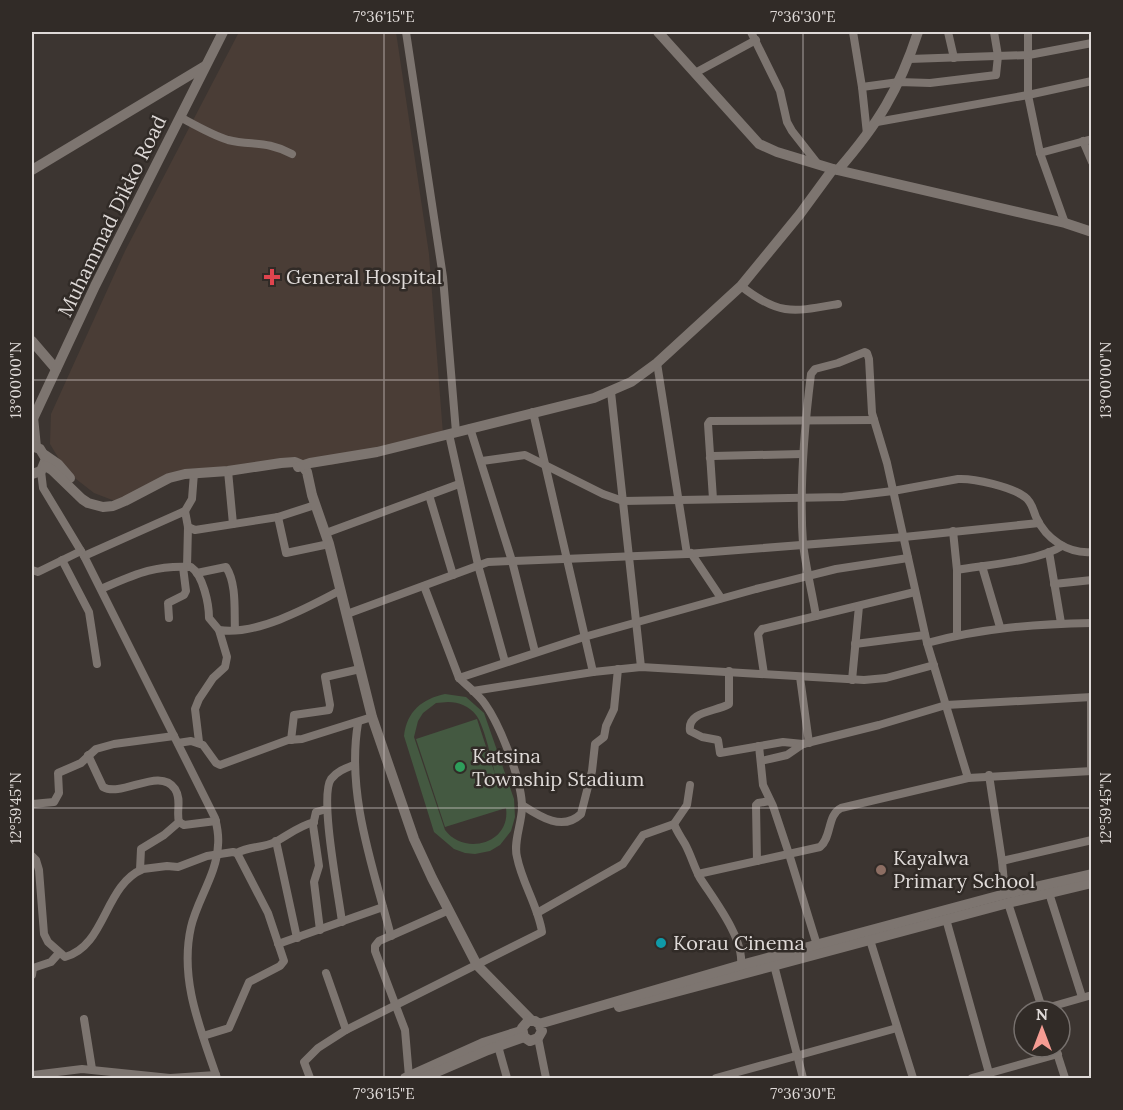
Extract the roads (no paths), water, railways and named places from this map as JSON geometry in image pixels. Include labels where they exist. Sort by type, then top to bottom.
[{"type":"street","name":"Muhammad Dikko Road","points":[[32,419],[95,286],[224,32]]},
{"type":"street","points":[[406,32],[443,277],[452,433],[459,484],[478,565],[505,662]]},
{"type":"street","points":[[658,32],[759,144],[777,152],[838,170],[1065,223],[1092,232]]},
{"type":"street","points":[[751,32],[780,91],[787,122],[818,164]]},
{"type":"street","points":[[853,32],[867,137]]},
{"type":"street","points":[[37,464],[52,470],[82,499],[97,506],[113,506],[169,478],[194,473],[260,467],[298,467],[377,452],[611,392],[631,382],[657,363],[741,286],[867,137],[899,82],[918,32]]},
{"type":"street","points":[[948,32],[954,58]]},
{"type":"street","points":[[862,87],[899,82],[930,83],[996,75],[998,56],[994,32]]},
{"type":"street","points":[[1028,32],[1028,95],[1040,153],[1065,223]]},
{"type":"street","points":[[695,73],[756,40]]},
{"type":"street","points":[[909,58],[1029,55],[1092,43]]},
{"type":"street","points":[[32,170],[205,66]]},
{"type":"street","points":[[877,122],[1092,81]]},
{"type":"street","points":[[180,117],[224,139],[263,143],[292,154]]},
{"type":"street","points":[[1040,153],[1088,140],[1092,162]]},
{"type":"street","points":[[741,286],[756,298],[779,310],[800,310],[838,304]]},
{"type":"street","points":[[32,341],[56,369]]},
{"type":"street","points":[[816,616],[804,544],[802,497],[802,454],[812,371],[865,352],[869,358],[874,420],[894,491],[926,639],[968,778]]},
{"type":"street","points":[[657,363],[689,554],[721,598]]},
{"type":"street","points":[[611,392],[641,667]]},
{"type":"street","points":[[533,412],[594,672]]},
{"type":"street","points":[[32,419],[37,464],[43,488],[83,553],[216,821],[219,846],[212,872],[191,927],[187,976],[216,1077],[170,1078],[92,1069],[33,1076],[32,1078]]},
{"type":"street","points":[[712,499],[708,424],[710,421],[874,420]]},
{"type":"street","points":[[470,428],[512,561],[534,652]]},
{"type":"street","points":[[482,461],[521,454],[532,457],[603,494],[623,501],[843,497],[894,491],[958,479],[980,481],[1025,497],[1030,502],[1039,523],[1062,546],[1071,551],[1092,552]]},
{"type":"street","points":[[710,458],[713,456],[802,454]]},
{"type":"street","points":[[298,467],[314,500],[327,539],[372,717],[414,839],[477,965],[504,994],[531,1031],[546,1078]]},
{"type":"street","points":[[228,471],[233,524]]},
{"type":"street","points":[[32,570],[38,572],[62,560],[185,511],[192,499],[194,473]]},
{"type":"street","points":[[278,516],[286,553],[327,539],[459,484]]},
{"type":"street","points":[[429,495],[453,575]]},
{"type":"street","points":[[188,527],[195,530],[278,516],[314,500]]},
{"type":"street","points":[[169,618],[168,603],[184,595],[186,591],[188,527],[185,511]]},
{"type":"street","points":[[347,614],[478,565],[512,561],[689,554],[904,537],[1039,523]]},
{"type":"street","points":[[953,531],[957,570],[957,635]]},
{"type":"street","points":[[957,570],[1049,552],[1062,546]]},
{"type":"street","points":[[1049,552],[1061,623]]},
{"type":"street","points":[[459,678],[635,621],[721,598],[836,569],[908,558]]},
{"type":"street","points":[[62,560],[89,612],[97,664]]},
{"type":"street","points":[[982,566],[1000,627]]},
{"type":"street","points":[[101,589],[145,570],[185,567],[197,573],[209,605],[209,618],[219,630],[227,657],[225,668],[213,678],[195,709],[199,742]]},
{"type":"street","points":[[197,573],[226,567],[230,572],[234,597],[235,630]]},
{"type":"street","points":[[1054,584],[1092,580]]},
{"type":"street","points":[[310,1078],[304,1065],[305,1058],[346,1030],[541,934],[542,929],[516,852],[522,805],[516,775],[497,724],[484,703],[459,678],[424,586]]},
{"type":"street","points":[[219,630],[235,630],[285,618],[341,590]]},
{"type":"street","points":[[764,674],[759,631],[915,592]]},
{"type":"street","points":[[852,680],[859,606]]},
{"type":"street","points":[[855,644],[926,639],[1000,627],[1092,623]]},
{"type":"street","points":[[473,691],[641,667],[852,680],[886,678],[934,665]]},
{"type":"street","points":[[291,740],[294,715],[329,710],[324,677],[360,669]]},
{"type":"street","points":[[522,805],[551,822],[569,820],[581,814],[592,771],[595,744],[604,737],[606,726],[614,709],[618,669]]},
{"type":"street","points":[[729,671],[729,705],[696,716],[690,725],[690,731],[702,737],[718,740],[720,753],[783,742],[806,744]]},
{"type":"street","points":[[800,677],[806,744]]},
{"type":"street","points":[[698,874],[824,845],[835,813],[841,808],[968,778],[989,775],[1091,771],[1091,697],[946,705],[806,744],[787,755],[760,761]]},
{"type":"street","points":[[32,804],[54,802],[59,793],[58,773],[81,763],[96,749],[114,744],[176,740],[199,742],[220,765],[291,740],[302,739],[372,717]]},
{"type":"street","points":[[358,723],[354,765],[364,832],[390,936]]},
{"type":"street","points":[[759,746],[763,785],[789,854],[817,945]]},
{"type":"street","points":[[88,755],[103,787],[108,790],[147,781],[161,781],[170,784],[176,790],[180,801],[179,822],[164,835],[141,849],[140,870]]},
{"type":"street","points":[[342,922],[326,801],[330,780],[339,772],[354,765]]},
{"type":"street","points":[[989,775],[1007,898],[1039,999]]},
{"type":"street","points":[[537,913],[623,864],[643,835],[674,824],[687,805],[690,785]]},
{"type":"street","points":[[756,861],[756,806],[758,803],[770,801]]},
{"type":"street","points":[[320,930],[314,882],[320,866],[314,822],[318,811],[327,810]]},
{"type":"street","points":[[179,822],[184,825],[216,821]]},
{"type":"street","points":[[32,856],[39,870],[44,934],[48,942],[65,957],[83,949],[120,889],[140,870],[167,866],[178,867],[207,856],[237,853],[276,841],[293,830],[314,822]]},
{"type":"street","points":[[674,824],[698,874],[718,902],[742,955],[741,965]]},
{"type":"street","points":[[1002,861],[1092,840]]},
{"type":"street","points":[[276,841],[297,938]]},
{"type":"street","points":[[203,1036],[229,1028],[249,982],[283,964],[284,959],[268,913],[237,853]]},
{"type":"street","points":[[423,1078],[441,1075],[531,1031],[741,965],[1007,898],[1092,874]]},
{"type":"street","points":[[449,910],[379,941],[375,946],[397,1006],[407,1042],[407,1078],[483,1043],[946,919],[1007,898],[1049,893],[1092,883]]},
{"type":"street","points":[[1049,893],[1082,997]]},
{"type":"street","points":[[278,944],[383,907]]},
{"type":"street","points":[[946,919],[989,1073]]},
{"type":"street","points":[[870,940],[913,1078]]},
{"type":"street","points":[[32,975],[33,968],[51,962],[59,953]]},
{"type":"street","points":[[774,965],[803,1078]]},
{"type":"street","points":[[326,973],[346,1030]]},
{"type":"street","points":[[1072,1000],[1092,995]]},
{"type":"street","points":[[84,1019],[92,1069]]},
{"type":"street","points":[[716,1078],[897,1028]]},
{"type":"street","points":[[498,1046],[507,1078]]},
{"type":"street","points":[[972,1078],[1032,1059]]},
{"type":"street","points":[[1059,1059],[1065,1078]]},
{"type":"place","name":"General Hospital","points":[[272,277]]},
{"type":"place","name":"Katsina Township Stadium","points":[[460,767]]},
{"type":"place","name":"Kayalwa Primary School","points":[[881,870]]},
{"type":"place","name":"Korau Cinema","points":[[661,943]]}]
